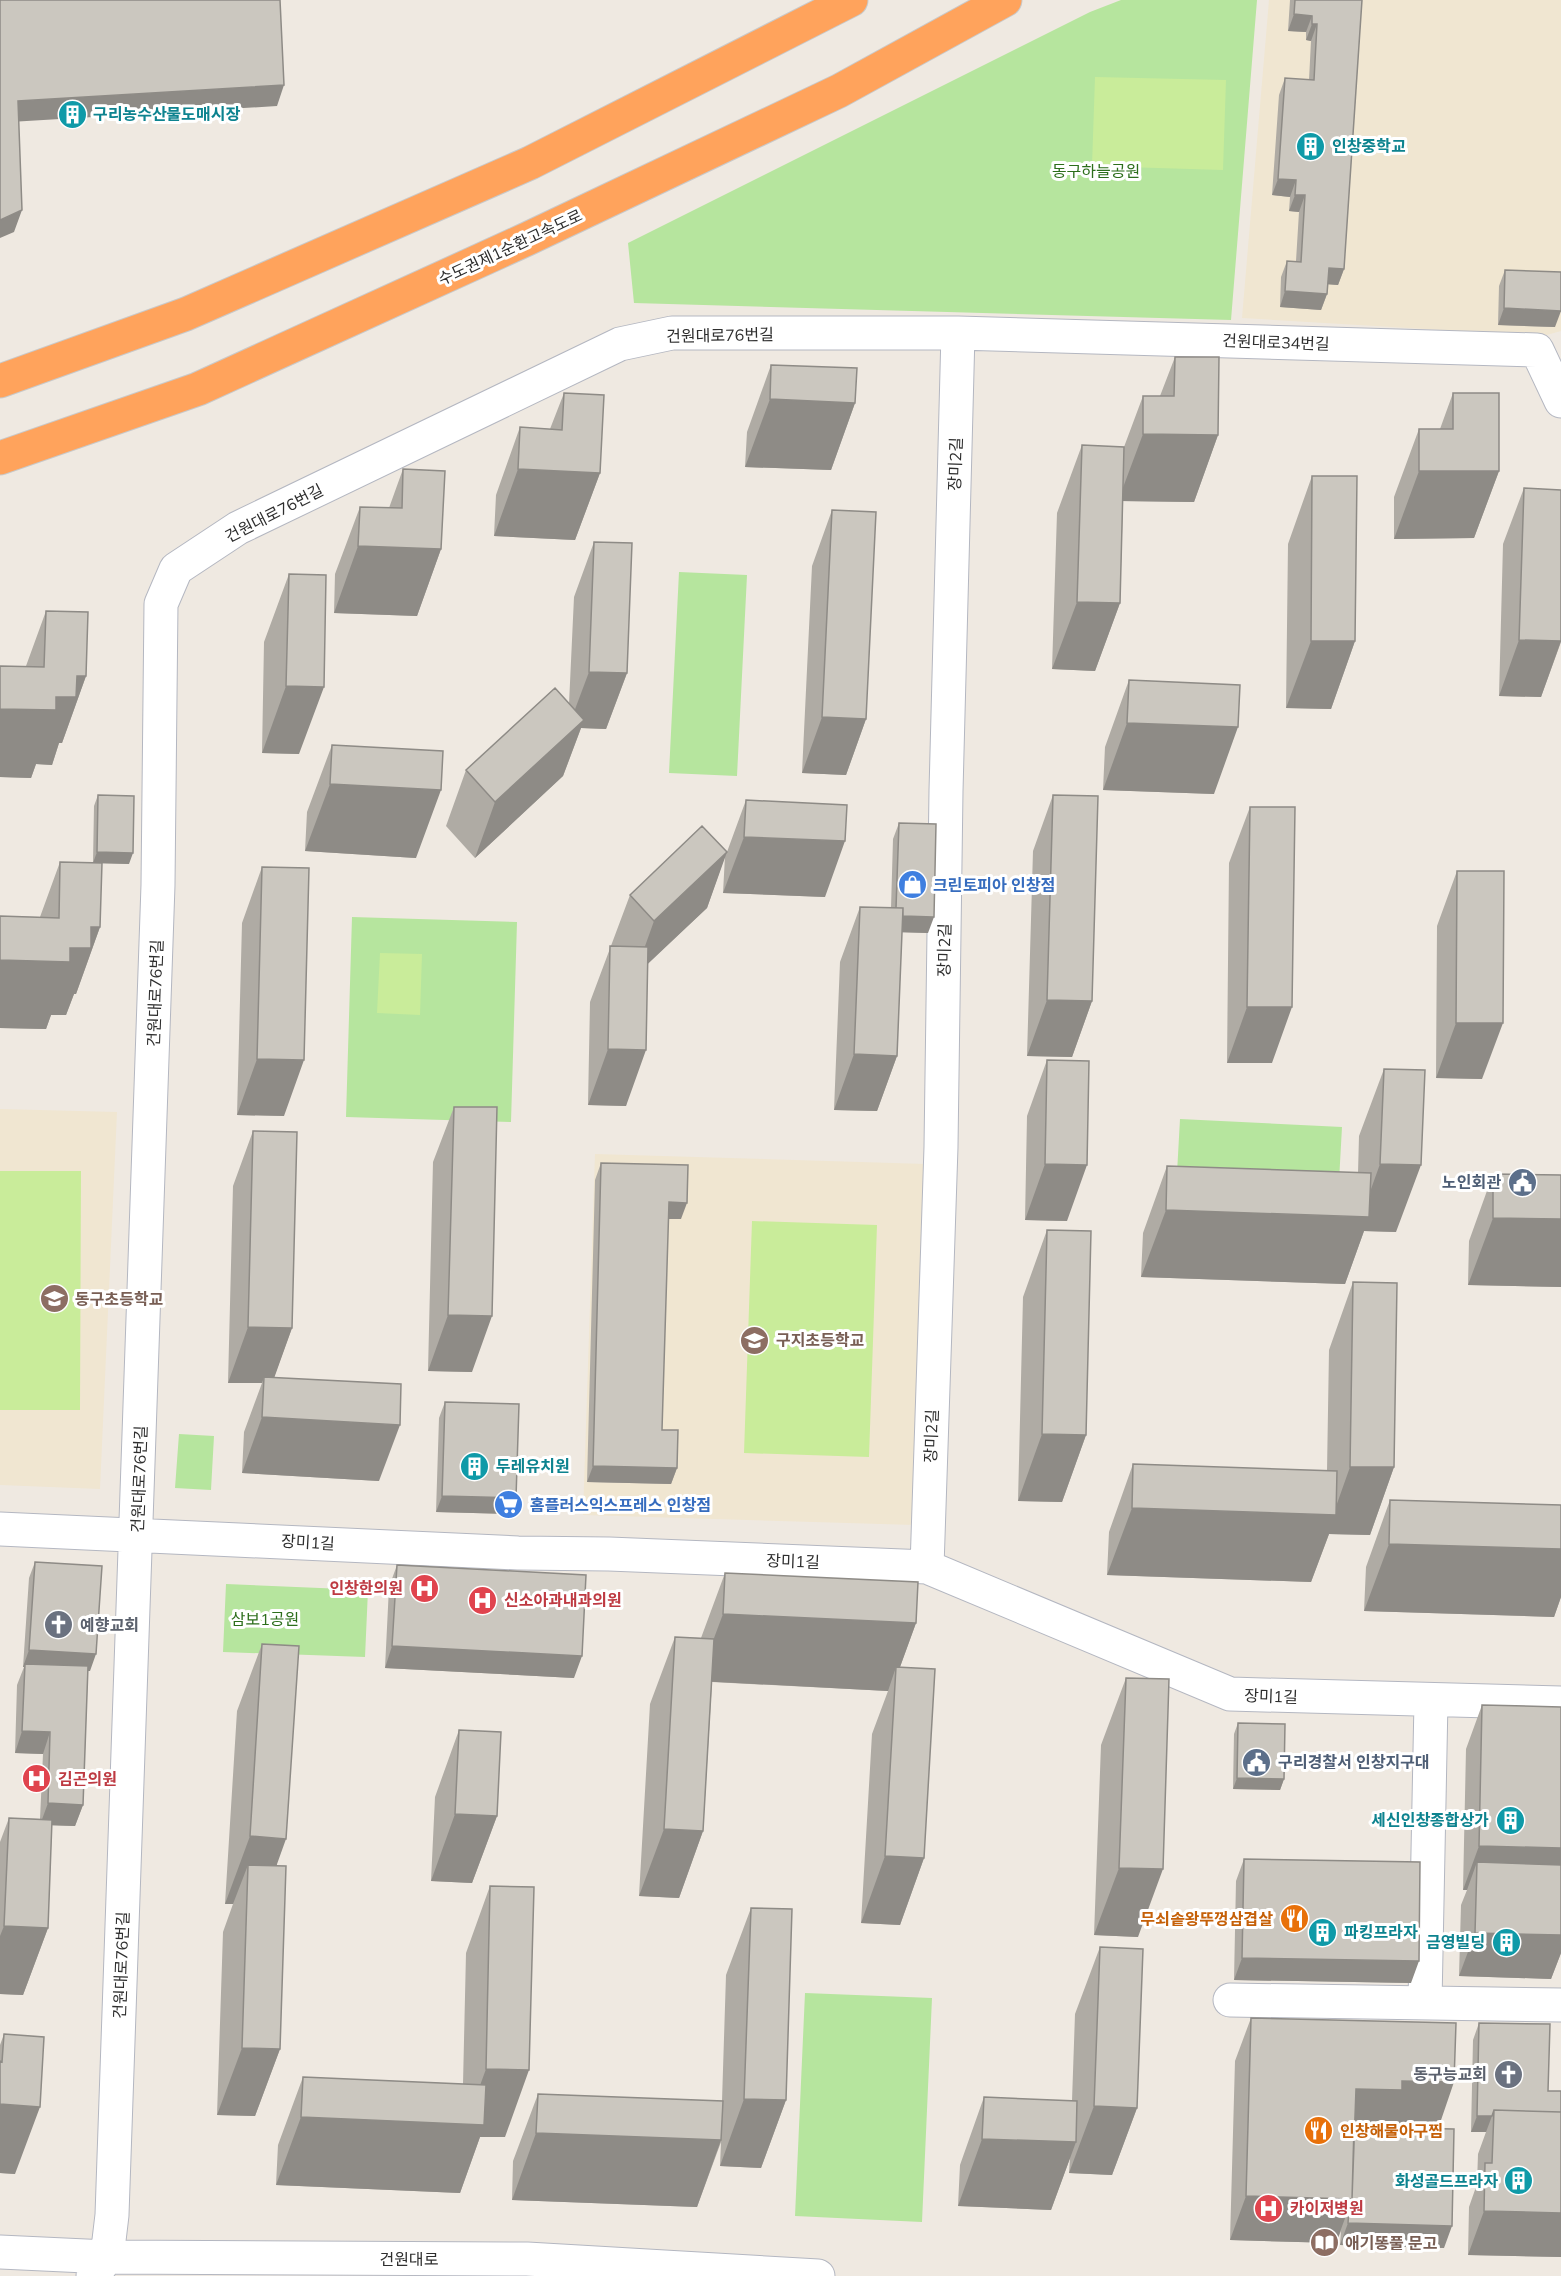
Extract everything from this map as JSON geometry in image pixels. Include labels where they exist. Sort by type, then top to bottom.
[{"type":"highway","points":[[0,381],[186,314],[530,163],[851,0]]},
{"type":"highway","name":"수도권제1순환고속도로","points":[[0,458],[198,389],[517,244],[839,91],[1005,0]]},
{"type":"street","name":"건원대로76번길","points":[[100,2266],[112,2215],[137,1534],[158,885],[161,604],[176,570],[238,528],[620,344],[672,333],[958,333]]},
{"type":"street","name":"건원대로34번길","points":[[958,333],[1549,348],[1561,401]]},
{"type":"street","name":"장미2길","points":[[927,1567],[941,1147],[946,791],[958,333]]},
{"type":"street","name":"장미1길","points":[[0,1529],[518,1553],[609,1554],[927,1567],[1230,1695],[1561,1703]]},
{"type":"street","points":[[1425,2002],[1431,1701]]},
{"type":"street","points":[[1230,2000],[1561,2005]]},
{"type":"street","name":"건원대로","points":[[0,2252],[100,2266],[527,2259],[818,2276]]},
{"type":"shaded area","points":[[1269,0],[1561,0],[1561,331],[1543,336],[1242,318]]},
{"type":"shaded area","name":"동구초등학교","points":[[0,1109],[117,1112],[100,1489],[0,1485]]},
{"type":"shaded area","name":"구지초등학교","points":[[595,1154],[926,1164],[915,1525],[583,1515]]},
{"type":"green space","name":"동구하늘공원","points":[[1121,0],[1257,0],[1231,320],[634,303],[628,243],[1090,12]]},
{"type":"green space","points":[[1095,77],[1226,80],[1223,170],[1092,166]]},
{"type":"green space","points":[[679,572],[747,575],[737,776],[669,773]]},
{"type":"green space","points":[[352,917],[517,922],[511,1122],[346,1117]]},
{"type":"green space","points":[[380,953],[422,954],[420,1015],[377,1013]]},
{"type":"green space","points":[[1180,1119],[1342,1127],[1339,1181],[1177,1173]]},
{"type":"green space","points":[[0,1171],[81,1171],[80,1410],[0,1410]]},
{"type":"green space","points":[[752,1221],[877,1225],[869,1457],[744,1453]]},
{"type":"green space","points":[[179,1434],[214,1436],[211,1490],[175,1488]]},
{"type":"green space","name":"삼보1공원","points":[[226,1584],[368,1590],[365,1657],[223,1652]]},
{"type":"green space","points":[[805,1993],[932,1998],[922,2222],[795,2216]]},
{"type":"building","name":"구리농수산물도매시장","points":[[0,0],[280,0],[284,85],[18,101],[22,210],[0,220]]},
{"type":"building","name":"인창중학교","points":[[1295,0],[1362,0],[1344,269],[1329,268],[1327,294],[1285,291],[1287,261],[1301,262],[1305,195],[1295,195],[1296,180],[1278,179],[1285,78],[1314,80],[1317,24],[1312,24],[1312,16],[1294,14]]},
{"type":"building","points":[[1505,270],[1561,272],[1561,311],[1504,308]]},
{"type":"building","points":[[1175,357],[1219,357],[1218,435],[1143,434],[1143,396],[1174,396]]},
{"type":"building","points":[[771,365],[857,368],[855,403],[770,399]]},
{"type":"building","points":[[564,393],[604,395],[600,473],[518,469],[520,427],[562,430]]},
{"type":"building","points":[[1453,393],[1499,393],[1499,471],[1419,471],[1419,429],[1453,429]]},
{"type":"building","points":[[1082,445],[1124,447],[1120,603],[1077,602]]},
{"type":"building","points":[[403,469],[445,471],[441,549],[358,546],[360,507],[402,508]]},
{"type":"building","points":[[1312,476],[1357,476],[1355,641],[1311,641]]},
{"type":"building","points":[[1524,488],[1561,490],[1561,641],[1519,640]]},
{"type":"building","points":[[832,510],[876,512],[866,719],[822,717]]},
{"type":"building","points":[[594,542],[632,543],[627,673],[589,672]]},
{"type":"building","points":[[289,574],[326,575],[324,687],[286,686]]},
{"type":"building","points":[[46,611],[88,612],[86,676],[77,676],[76,697],[56,697],[56,710],[0,709],[0,666],[44,667]]},
{"type":"building","points":[[1129,680],[1240,685],[1238,727],[1127,723]]},
{"type":"building","points":[[555,688],[584,720],[495,802],[466,770]]},
{"type":"building","points":[[332,745],[443,751],[441,790],[330,784]]},
{"type":"building","points":[[98,795],[134,796],[133,853],[97,852]]},
{"type":"building","points":[[1053,795],[1098,796],[1092,1001],[1047,1000]]},
{"type":"building","points":[[746,800],[847,805],[845,841],[744,837]]},
{"type":"building","points":[[1250,807],[1295,807],[1292,1007],[1247,1007]]},
{"type":"building","points":[[899,823],[936,824],[934,917],[903,916],[903,908],[896,908]]},
{"type":"building","points":[[702,826],[727,852],[654,921],[630,895]]},
{"type":"building","points":[[60,862],[102,863],[100,927],[91,927],[91,948],[70,948],[70,962],[0,960],[0,916],[59,918]]},
{"type":"building","points":[[262,867],[309,868],[304,1060],[257,1059]]},
{"type":"building","points":[[1457,871],[1504,871],[1503,1023],[1456,1023]]},
{"type":"building","points":[[860,907],[903,908],[897,1056],[854,1054]]},
{"type":"building","points":[[610,946],[648,947],[646,1050],[608,1049]]},
{"type":"building","points":[[1047,1060],[1089,1061],[1087,1165],[1045,1164]]},
{"type":"building","points":[[1384,1069],[1425,1070],[1421,1165],[1380,1164]]},
{"type":"building","points":[[454,1107],[497,1107],[492,1316],[448,1315]]},
{"type":"building","points":[[253,1131],[297,1132],[292,1328],[248,1327]]},
{"type":"building","points":[[601,1163],[688,1165],[687,1203],[669,1202],[662,1430],[678,1430],[677,1468],[593,1466]]},
{"type":"building","points":[[1167,1166],[1371,1173],[1369,1217],[1166,1210]]},
{"type":"building","points":[[1493,1174],[1561,1175],[1561,1219],[1493,1218]]},
{"type":"building","points":[[1047,1230],[1091,1231],[1086,1435],[1042,1434]]},
{"type":"building","points":[[1353,1282],[1397,1283],[1394,1467],[1350,1467]]},
{"type":"building","points":[[264,1377],[401,1384],[400,1425],[262,1417]]},
{"type":"building","name":"두레유치원","points":[[445,1402],[519,1404],[516,1498],[442,1496]]},
{"type":"building","points":[[1133,1464],[1337,1471],[1336,1515],[1132,1508]]},
{"type":"building","points":[[1390,1500],[1561,1505],[1561,1549],[1389,1544]]},
{"type":"building","name":"예향교회","points":[[35,1562],[102,1566],[96,1654],[29,1650]]},
{"type":"building","points":[[397,1565],[586,1575],[582,1656],[392,1646]]},
{"type":"building","points":[[725,1573],[918,1582],[916,1623],[723,1614]]},
{"type":"building","points":[[675,1637],[714,1639],[703,1831],[664,1829]]},
{"type":"building","points":[[262,1644],[299,1646],[286,1839],[250,1836]]},
{"type":"building","points":[[25,1664],[88,1666],[83,1805],[48,1803],[50,1732],[22,1731]]},
{"type":"building","points":[[896,1667],[935,1669],[924,1858],[885,1856]]},
{"type":"building","points":[[1126,1678],[1169,1679],[1163,1869],[1119,1868]]},
{"type":"building","points":[[1482,1705],[1561,1707],[1561,1848],[1479,1846]]},
{"type":"building","name":"구리경찰서 인창지구대","points":[[1238,1723],[1285,1724],[1284,1779],[1237,1778]]},
{"type":"building","points":[[459,1730],[501,1732],[497,1816],[455,1814]]},
{"type":"building","points":[[9,1818],[52,1820],[48,1928],[4,1926]]},
{"type":"building","name":"파킹프라자","points":[[1244,1859],[1420,1862],[1419,1961],[1242,1958]]},
{"type":"building","points":[[1477,1862],[1561,1865],[1561,1935],[1475,1933]]},
{"type":"building","points":[[248,1865],[286,1866],[280,2049],[242,2048]]},
{"type":"building","points":[[490,1886],[534,1887],[529,2070],[486,2069]]},
{"type":"building","points":[[751,1908],[792,1909],[786,2100],[744,2099]]},
{"type":"building","points":[[1100,1947],[1143,1949],[1137,2108],[1094,2106]]},
{"type":"building","points":[[1251,2018],[1456,2023],[1454,2082],[1402,2081],[1402,2090],[1356,2089],[1352,2199],[1246,2196]]},
{"type":"building","name":"동구능교회","points":[[1479,2023],[1550,2024],[1548,2091],[1561,2091],[1561,2112],[1494,2110],[1492,2116],[1477,2116]]},
{"type":"building","points":[[4,2034],[44,2037],[40,2107],[0,2104],[0,2061],[2,2062]]},
{"type":"building","points":[[303,2077],[486,2085],[484,2125],[301,2117]]},
{"type":"building","points":[[538,2094],[723,2101],[721,2140],[536,2133]]},
{"type":"building","points":[[984,2097],[1077,2101],[1076,2142],[982,2139]]},
{"type":"building","points":[[1494,2110],[1561,2112],[1561,2213],[1484,2211],[1485,2163],[1492,2163]]},
{"type":"building","points":[[1354,2127],[1454,2129],[1452,2226],[1348,2223],[1352,2199]]},
{"type":"place","name":"구리농수산물도매시장","points":[[72,114]]},
{"type":"place","name":"인창중학교","points":[[1311,146]]},
{"type":"place","name":"크린토피아 인창점","points":[[912,885]]},
{"type":"place","name":"노인회관","points":[[1522,1182]]},
{"type":"place","name":"동구초등학교","points":[[54,1299]]},
{"type":"place","name":"구지초등학교","points":[[755,1340]]},
{"type":"place","name":"두레유치원","points":[[475,1466]]},
{"type":"place","name":"홈플러스익스프레스 인창점","points":[[509,1505]]},
{"type":"place","name":"인창한의원","points":[[424,1588]]},
{"type":"place","name":"신소아과내과의원","points":[[483,1600]]},
{"type":"place","name":"예향교회","points":[[59,1625]]},
{"type":"place","name":"구리경찰서 인창지구대","points":[[1257,1762]]},
{"type":"place","name":"김곤의원","points":[[37,1779]]},
{"type":"place","name":"세신인창종합상가","points":[[1510,1820]]},
{"type":"place","name":"무쇠솥왕뚜껑삼겹살","points":[[1294,1919]]},
{"type":"place","name":"파킹프라자","points":[[1323,1932]]},
{"type":"place","name":"금영빌딩","points":[[1506,1942]]},
{"type":"place","name":"동구능교회","points":[[1508,2074]]},
{"type":"place","name":"인창해물아구찜","points":[[1319,2131]]},
{"type":"place","name":"화성골드프라자","points":[[1519,2181]]},
{"type":"place","name":"카이저병원","points":[[1269,2208]]},
{"type":"place","name":"애기똥풀 문고","points":[[1324,2243]]}]
